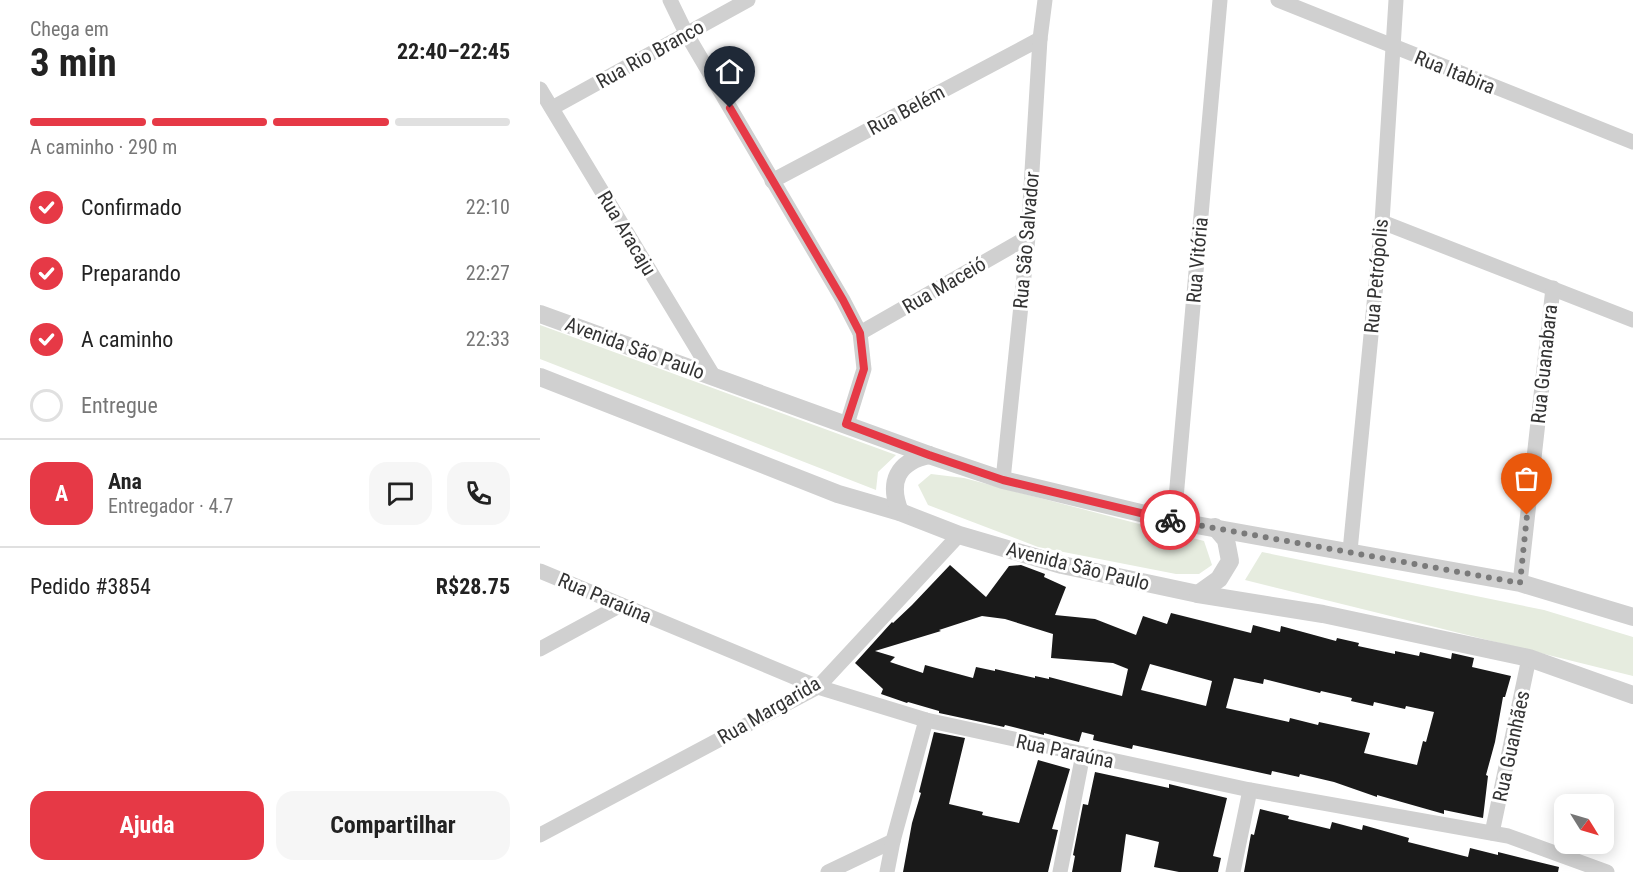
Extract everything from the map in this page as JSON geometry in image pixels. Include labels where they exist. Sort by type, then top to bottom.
[{"type":"street","points":[[670,0],[686,33],[843,300],[860,333],[864,369],[846,424]]},
{"type":"street","name":"Rua Rio Branco","points":[[552,108],[748,0]]},
{"type":"street","name":"Rua São Salvador","points":[[1003,480],[1028,237],[1040,39],[1045,0]]},
{"type":"street","name":"Rua Vitória","points":[[1174,521],[1220,0]]},
{"type":"street","name":"Rua Itabira","points":[[1278,0],[1633,142]]},
{"type":"street","name":"Rua Petrópolis","points":[[1350,551],[1382,222],[1396,0]]},
{"type":"street","name":"Rua Belém","points":[[772,181],[1040,39]]},
{"type":"street","name":"Rua Aracaju","points":[[540,89],[714,377]]},
{"type":"street","points":[[1382,222],[1633,320]]},
{"type":"street","name":"Rua Maceió","points":[[860,333],[1028,237]]},
{"type":"street","name":"Rua Guanabara","points":[[1520,583],[1553,288]]},
{"type":"street","name":"Avenida São Paulo","points":[[540,314],[1003,480],[1174,521],[1520,583],[1633,617]]},
{"type":"street","name":"Avenida São Paulo","points":[[540,377],[838,494],[900,512],[959,535],[1062,565],[1198,594],[1323,614],[1529,658],[1633,695]]},
{"type":"street","points":[[900,512],[894,497],[895,482],[902,468],[914,459],[929,455]]},
{"type":"street","points":[[1198,594],[1219,579],[1230,561],[1226,540],[1215,527]]},
{"type":"street","name":"Rua Margarida","points":[[540,835],[818,687],[959,535]]},
{"type":"street","name":"Rua Paraúna","points":[[540,571],[818,687],[926,720],[1250,790],[1508,836],[1607,872]]},
{"type":"street","points":[[540,649],[621,605]]},
{"type":"street","name":"Rua Guanhães","points":[[1492,833],[1529,658]]},
{"type":"street","points":[[887,872],[893,841],[926,720]]},
{"type":"street","points":[[1060,872],[1083,754]]},
{"type":"street","points":[[1233,872],[1250,790]]},
{"type":"street","points":[[828,872],[893,841]]},
{"type":"shaded area","points":[[540,325],[896,455],[878,472],[876,490],[540,359]]},
{"type":"shaded area","points":[[931,474],[964,478],[1204,541],[1212,565],[1199,574],[1176,574],[1038,547],[928,505],[918,485]]},
{"type":"shaded area","points":[[1262,552],[1544,610],[1633,637],[1633,676],[1245,580]]},
{"type":"building","points":[[950,565],[986,597],[1009,566],[1021,565],[1045,574],[1044,577],[1066,587],[1055,615],[1095,619],[1136,635],[1143,616],[1167,624],[1171,613],[1251,633],[1253,625],[1280,632],[1281,626],[1336,641],[1337,638],[1359,643],[1358,646],[1395,654],[1395,651],[1419,656],[1420,652],[1451,659],[1452,653],[1474,658],[1472,667],[1511,676],[1505,697],[1503,697],[1486,775],[1488,776],[1483,818],[1444,810],[1444,814],[1300,774],[1299,777],[1272,771],[1271,775],[1133,745],[1132,749],[1093,740],[1094,735],[1082,732],[1079,742],[1005,725],[1004,727],[939,713],[939,711],[881,694],[883,689],[855,663],[892,622],[912,605]],"holes":[[[982,616],[1005,619],[1053,634],[1051,658],[1113,663],[1128,669],[1122,696],[1049,677],[1049,679],[1035,676],[1035,678],[995,669],[995,671],[976,667],[973,678],[925,665],[923,673],[890,662],[895,657],[875,651]],[[1150,664],[1212,681],[1206,706],[1141,690]],[[1234,678],[1263,684],[1264,679],[1320,693],[1321,691],[1352,698],[1351,701],[1373,706],[1374,702],[1405,709],[1406,706],[1434,712],[1417,765],[1364,753],[1370,733],[1290,718],[1289,722],[1226,708]]]},
{"type":"building","points":[[934,732],[965,738],[949,804],[983,812],[982,815],[1019,823],[1038,760],[1070,769],[1052,829],[1058,830],[1048,872],[903,872],[912,823]]},
{"type":"building","points":[[1095,772],[1169,788],[1169,784],[1227,798],[1213,856],[1221,858],[1218,872],[1179,872],[1154,867],[1159,842],[1126,834],[1121,872],[1072,872],[1083,804],[1088,805]]},
{"type":"building","points":[[1260,809],[1289,816],[1288,819],[1330,829],[1332,822],[1362,830],[1363,825],[1409,838],[1408,842],[1468,857],[1470,848],[1498,855],[1498,852],[1559,867],[1558,872],[1244,872],[1251,834],[1254,835]]},
{"type":"way so far","points":[[1170,520],[1520,583],[1527,515]]},
{"type":"route","points":[[730,108],[860,333],[864,369],[846,424],[1003,480],[1170,520]]}]
